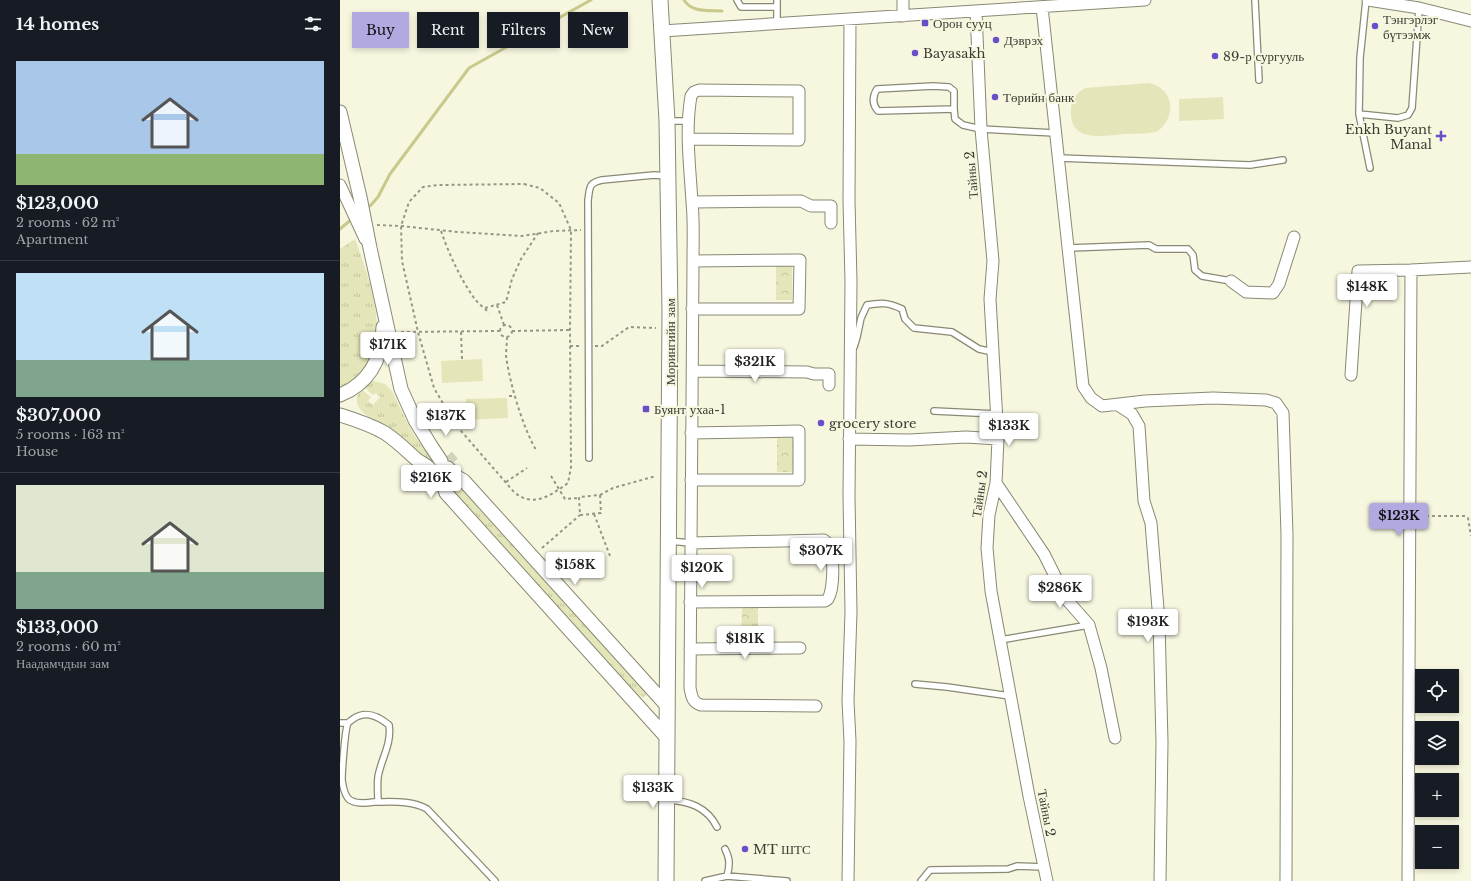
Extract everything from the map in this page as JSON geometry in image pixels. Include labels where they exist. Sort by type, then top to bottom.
[{"type":"main road","name":"Морингийн зам","points":[[660,0],[668,176],[670,311],[666,881]]},
{"type":"street","points":[[903,0],[903,16]]},
{"type":"street","points":[[662,31],[976,11],[1042,3],[1145,0]]},
{"type":"street","points":[[1367,0],[1419,8],[1471,21]]},
{"type":"street","points":[[1042,3],[1083,386],[1091,398],[1102,406],[1145,401],[1213,398],[1266,400],[1276,403],[1283,413],[1287,534],[1286,881]]},
{"type":"street","name":"Тайны 2","points":[[976,11],[981,129],[993,261],[990,299],[998,439],[996,483],[989,515],[987,548],[991,591],[1010,696],[1047,881]]},
{"type":"street","points":[[848,881],[850,741],[848,701],[851,612],[849,439],[850,19]]},
{"type":"street","points":[[689,139],[799,140],[799,91],[699,90],[694,92],[691,96],[689,139],[693,261],[690,688],[692,698],[696,703],[708,705],[816,706]]},
{"type":"street","points":[[340,112],[368,226],[370,248],[402,389],[409,407],[431,446],[461,473],[464,481],[668,707]]},
{"type":"street","points":[[340,185],[348,202],[368,226]]},
{"type":"street","points":[[692,202],[801,201],[811,206],[830,206],[831,224]]},
{"type":"street","points":[[1231,281],[1246,292],[1273,293],[1279,284],[1294,237]]},
{"type":"street","points":[[692,308],[799,308],[800,260],[693,261]]},
{"type":"street","points":[[1351,375],[1358,271],[1471,267]]},
{"type":"street","points":[[1408,881],[1411,270]]},
{"type":"street","points":[[340,395],[348,392],[361,382],[372,370],[379,355],[383,340],[384,306]]},
{"type":"street","points":[[692,371],[807,372],[814,374],[829,374],[829,385]]},
{"type":"street","points":[[1118,405],[1132,414],[1139,426],[1144,501],[1151,523],[1159,621],[1162,727],[1160,881]]},
{"type":"street","points":[[340,414],[386,434],[424,464],[436,488],[446,492],[667,738]]},
{"type":"street","points":[[691,480],[799,480],[799,431],[692,433]]},
{"type":"street","points":[[849,439],[909,440],[966,436],[998,439]]},
{"type":"street","points":[[996,483],[1044,554],[1067,600],[1089,625],[1101,668],[1115,738]]},
{"type":"street","points":[[690,602],[824,601],[828,599],[831,594],[832,576],[830,547],[828,542],[824,540],[691,543]]},
{"type":"street","points":[[690,649],[800,648]]},
{"type":"lane","points":[[737,0],[741,7],[777,7]]},
{"type":"lane","points":[[777,0],[777,24]]},
{"type":"lane","points":[[1255,0],[1259,80]]},
{"type":"lane","points":[[1367,0],[1360,58],[1359,114],[1370,168]]},
{"type":"lane","points":[[1359,114],[1398,118],[1408,115],[1412,108],[1419,8]]},
{"type":"lane","points":[[954,109],[878,111],[873,103],[874,94],[877,89],[933,86],[949,88],[954,91],[955,119],[963,124],[981,129],[1055,133]]},
{"type":"lane","points":[[666,121],[689,121]]},
{"type":"lane","points":[[1059,158],[1250,165],[1283,160]]},
{"type":"lane","points":[[589,458],[588,200],[590,186],[594,181],[654,175],[668,176]]},
{"type":"lane","points":[[1069,248],[1149,245],[1156,249],[1188,249],[1193,255],[1195,270],[1202,276],[1231,281]]},
{"type":"lane","points":[[850,353],[854,348],[861,318],[867,305],[878,303],[890,304],[902,309],[905,319],[914,328],[952,332],[979,349],[993,352]]},
{"type":"lane","points":[[934,411],[996,414]]},
{"type":"lane","points":[[669,541],[691,543]]},
{"type":"lane","points":[[1000,640],[1089,625]]},
{"type":"lane","points":[[915,684],[1010,696]]},
{"type":"lane","points":[[340,722],[348,723],[358,716],[365,714],[376,716],[389,725],[390,733],[388,748],[378,777],[378,802]]},
{"type":"lane","points":[[348,723],[346,732],[342,791],[352,801],[402,803],[423,806],[428,809],[494,881]]},
{"type":"lane","points":[[667,800],[682,801],[703,810],[712,817],[717,827]]},
{"type":"lane","points":[[726,849],[730,865],[727,876]]},
{"type":"lane","points":[[921,881],[930,870],[1008,869],[1017,866],[1044,867]]},
{"type":"lane","points":[[704,881],[727,876],[787,881]]},
{"type":"path","points":[[524,184],[540,188],[559,204],[571,230],[571,467],[568,483],[548,497],[529,500],[520,497],[456,424],[434,388],[418,332],[402,261],[401,226],[408,202],[423,187],[438,185],[524,184]]},
{"type":"path","points":[[368,226],[401,226],[441,231],[522,236],[571,230],[588,230]]},
{"type":"path","points":[[441,231],[446,247],[461,276],[475,299],[489,313]]},
{"type":"path","points":[[485,308],[506,302],[512,279],[520,259],[538,233]]},
{"type":"path","points":[[497,304],[504,325]]},
{"type":"path","points":[[504,325],[511,327],[512,331]]},
{"type":"path","points":[[499,331],[504,325]]},
{"type":"path","points":[[570,346],[602,346],[629,327],[656,328]]},
{"type":"path","points":[[512,331],[570,330]]},
{"type":"path","points":[[401,332],[499,331]]},
{"type":"path","points":[[499,331],[500,335],[507,337]]},
{"type":"path","points":[[512,331],[511,335],[507,337],[506,355],[515,396],[528,435],[536,450]]},
{"type":"path","points":[[461,332],[462,359]]},
{"type":"path","points":[[509,396],[515,396]]},
{"type":"path","points":[[506,482],[527,468]]},
{"type":"path","points":[[551,476],[565,499],[600,495],[613,488],[656,476]]},
{"type":"path","points":[[542,548],[580,515],[601,513],[600,495]]},
{"type":"path","points":[[579,498],[580,515]]},
{"type":"path","points":[[594,514],[610,556]]},
{"type":"path","points":[[1410,516],[1465,516],[1468,518],[1471,536]]},
{"type":"green space","points":[[1149,83],[1164,90],[1170,103],[1168,118],[1158,131],[1107,136],[1089,135],[1081,133],[1072,121],[1071,110],[1073,100],[1077,94],[1085,88]]},
{"type":"green space","points":[[1223,97],[1224,119],[1179,121],[1179,99]]},
{"type":"green space","points":[[355,239],[372,292],[376,312],[377,331],[375,349],[368,365],[356,379],[340,389],[340,249]]},
{"type":"green space","points":[[776,266],[792,266],[792,300],[776,300]]},
{"type":"green space","points":[[482,359],[483,381],[442,383],[441,361]]},
{"type":"green space","points":[[374,381],[385,384],[392,391],[414,435],[437,463],[432,467],[405,439],[368,417],[358,407],[357,399],[361,389],[371,397],[368,401],[373,405],[380,397],[376,393],[373,395],[363,386]]},
{"type":"green space","points":[[507,398],[508,418],[467,420],[466,399]]},
{"type":"green space","points":[[777,438],[794,438],[794,472],[777,472]]},
{"type":"green space","points":[[446,472],[645,692],[646,695],[644,697],[639,696],[440,477]]},
{"type":"green space","points":[[742,608],[758,608],[758,641],[741,641]]},
{"type":"waterway","points":[[365,209],[378,197],[390,174],[469,68],[591,0]]},
{"type":"waterway","points":[[684,0],[687,4],[696,9],[706,11],[722,11]]},
{"type":"waterway","points":[[340,229],[353,218]]},
{"type":"tunnel","points":[[447,456],[453,463]]},
{"type":"tunnel","points":[[425,475],[431,482]]},
{"type":"place","name":"Орон сууц","points":[[925,23]]},
{"type":"place","name":"Тэнгэрлэг бүтээмж","points":[[1375,26]]},
{"type":"place","name":"Дэврэх","points":[[996,40]]},
{"type":"place","name":"Bayasakh","points":[[915,53]]},
{"type":"place","name":"89-р сургууль","points":[[1215,56]]},
{"type":"place","name":"Төрийн банк","points":[[995,97]]},
{"type":"place","name":"Enkh Buyant Manal","points":[[1441,136]]},
{"type":"place","name":"Буянт ухаа-1","points":[[646,409]]},
{"type":"place","name":"grocery store","points":[[821,423]]},
{"type":"place","name":"MT ШТС","points":[[745,849]]}]
